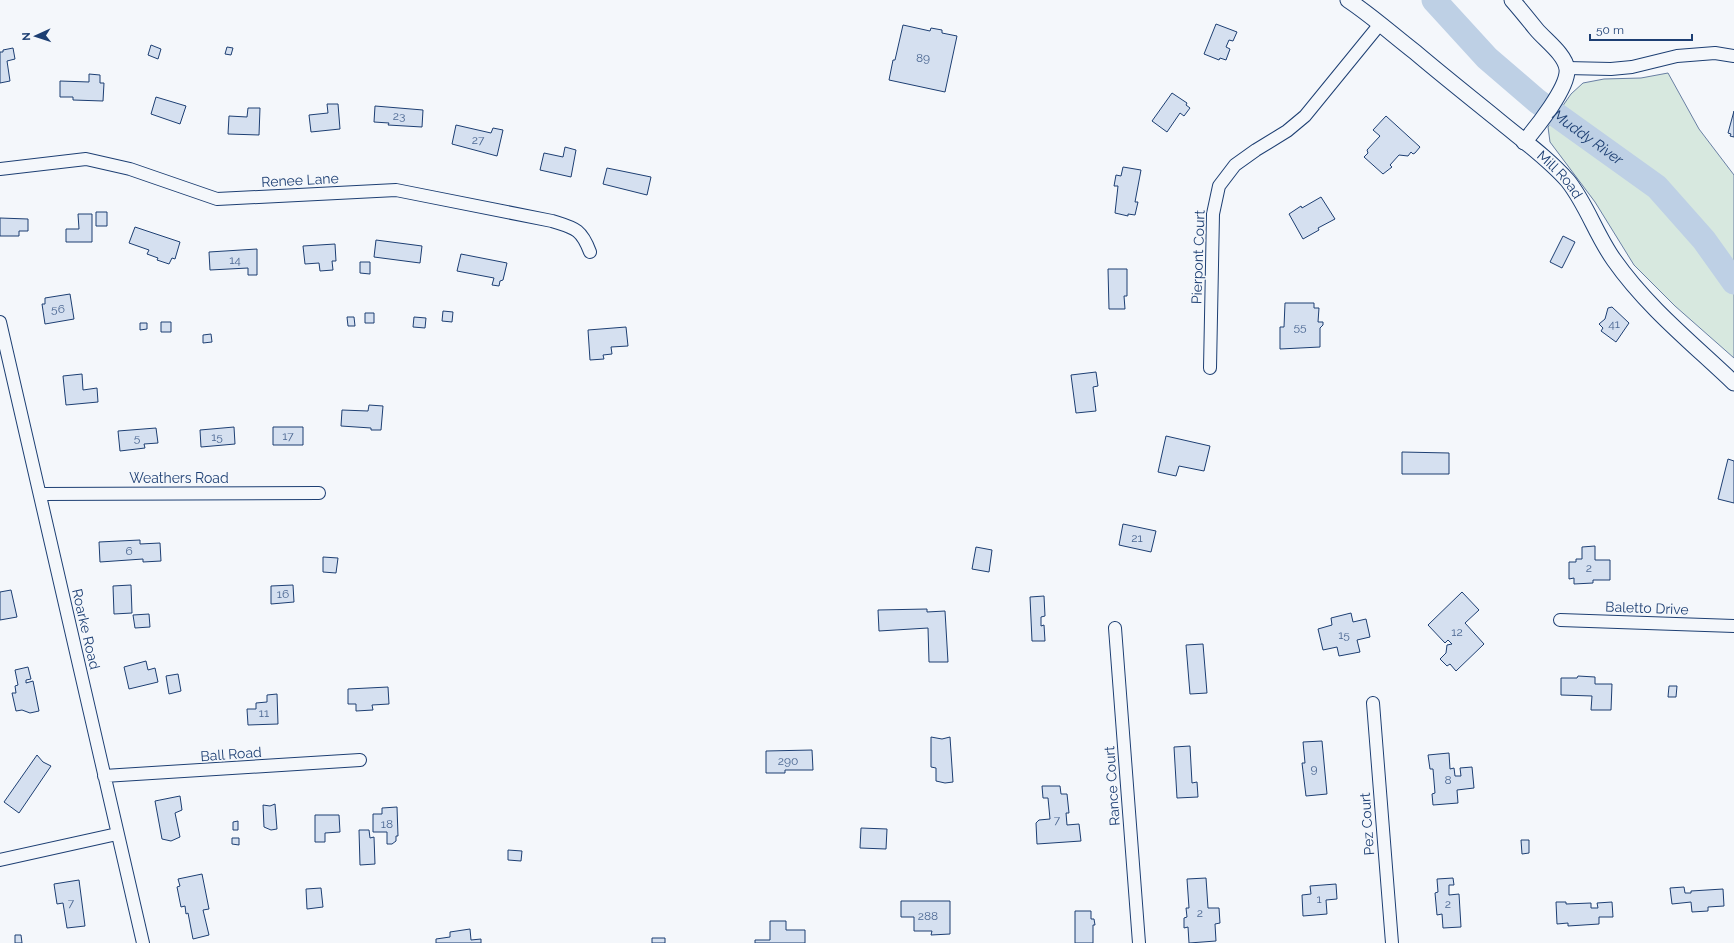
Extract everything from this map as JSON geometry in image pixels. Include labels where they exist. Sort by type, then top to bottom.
[{"type":"street","name":"Mill Road","points":[[1348,0],[1380,24],[1543,157],[1567,181],[1582,201],[1613,259],[1636,288],[1691,344],[1734,383]]},
{"type":"street","points":[[1512,0],[1558,53],[1567,68],[1567,76],[1557,97],[1524,142]]},
{"type":"street","name":"Pierpont Court","points":[[1210,368],[1213,214],[1220,186],[1235,165],[1287,131],[1305,116],[1380,24]]},
{"type":"street","points":[[1567,68],[1632,68],[1677,56],[1715,52],[1734,56]]},
{"type":"street","name":"Renee Lane","points":[[0,169],[86,159],[130,169],[217,199],[396,190],[552,221],[575,228],[585,238],[590,252]]},
{"type":"street","name":"Roarke Road","points":[[0,322],[143,943]]},
{"type":"street","name":"Weathers Road","points":[[40,494],[319,493]]},
{"type":"street","name":"Baletto Drive","points":[[1560,620],[1734,626]]},
{"type":"street","name":"Rance Court","points":[[1115,628],[1139,943]]},
{"type":"street","name":"Pez Court","points":[[1373,703],[1392,943]]},
{"type":"street","name":"Ball Road","points":[[104,776],[360,760]]},
{"type":"street","points":[[0,860],[117,834]]},
{"type":"shaded area","points":[[1668,73],[1699,129],[1734,175],[1734,358],[1675,306],[1634,265],[1595,202],[1550,142],[1548,127],[1571,94],[1583,83],[1604,79],[1641,78]]},
{"type":"building","points":[[1216,24],[1237,32],[1233,41],[1229,40],[1226,47],[1230,49],[1226,60],[1220,58],[1219,60],[1204,54]]},
{"type":"building","points":[[903,25],[930,31],[931,28],[942,30],[942,33],[957,36],[945,92],[889,80]]},
{"type":"building","points":[[151,45],[161,49],[158,59],[148,55]]},
{"type":"building","points":[[227,47],[233,48],[231,55],[225,54]]},
{"type":"building","points":[[13,48],[15,59],[7,61],[10,81],[0,83],[0,52]]},
{"type":"building","points":[[89,74],[100,75],[100,83],[104,83],[103,101],[73,100],[73,97],[60,97],[60,81],[89,82]]},
{"type":"building","points":[[1172,93],[1187,103],[1186,105],[1190,108],[1184,116],[1180,113],[1167,132],[1152,121]]},
{"type":"building","points":[[156,97],[186,106],[180,124],[151,114]]},
{"type":"building","points":[[327,104],[338,104],[340,129],[311,132],[309,115],[328,113]]},
{"type":"building","points":[[375,106],[423,110],[422,127],[388,125],[389,123],[374,122]]},
{"type":"building","points":[[248,108],[260,108],[259,135],[228,134],[229,116],[247,117]]},
{"type":"building","points":[[1734,111],[1734,137],[1730,136],[1731,134],[1728,133]]},
{"type":"building","points":[[1386,116],[1420,147],[1415,153],[1413,154],[1411,152],[1408,156],[1399,155],[1390,165],[1392,167],[1383,174],[1364,157],[1368,153],[1367,150],[1380,136],[1373,130]]},
{"type":"building","points":[[456,125],[491,133],[493,128],[503,130],[497,156],[452,144]]},
{"type":"building","points":[[565,147],[576,150],[571,177],[540,170],[544,153],[563,157]]},
{"type":"building","points":[[1123,167],[1141,170],[1135,202],[1138,202],[1135,215],[1128,214],[1128,216],[1115,213],[1118,186],[1114,186],[1116,175],[1121,176]]},
{"type":"building","points":[[607,168],[651,177],[647,195],[603,184]]},
{"type":"building","points":[[1321,197],[1335,219],[1318,228],[1319,230],[1303,239],[1289,214],[1301,206],[1302,208]]},
{"type":"building","points":[[96,212],[107,212],[107,226],[96,226]]},
{"type":"building","points":[[78,214],[92,214],[92,242],[66,242],[66,229],[79,229]]},
{"type":"building","points":[[0,218],[28,219],[28,231],[19,231],[19,236],[0,236]]},
{"type":"building","points":[[135,227],[180,242],[175,259],[172,258],[169,264],[157,260],[158,258],[147,254],[149,250],[129,243]]},
{"type":"building","points":[[1563,236],[1575,242],[1562,268],[1550,262]]},
{"type":"building","points":[[376,240],[422,246],[420,263],[374,257]]},
{"type":"building","points":[[335,244],[336,261],[332,261],[333,270],[320,271],[319,263],[305,264],[303,246]]},
{"type":"building","points":[[257,249],[257,275],[248,275],[248,268],[210,270],[209,252]]},
{"type":"building","points":[[461,254],[507,263],[503,280],[500,281],[499,286],[492,285],[494,278],[457,271]]},
{"type":"building","points":[[360,262],[370,262],[370,274],[360,273]]},
{"type":"building","points":[[1108,269],[1127,269],[1127,296],[1124,296],[1125,309],[1109,309]]},
{"type":"building","points":[[70,294],[74,319],[45,324],[42,304],[45,304],[45,298]]},
{"type":"building","points":[[1285,303],[1314,303],[1314,308],[1319,308],[1318,322],[1323,322],[1323,325],[1320,328],[1320,347],[1280,349],[1280,327],[1284,327]]},
{"type":"building","points":[[1612,307],[1629,323],[1616,342],[1601,331],[1603,328],[1599,324],[1605,319],[1608,308]]},
{"type":"building","points":[[443,311],[453,312],[452,322],[442,321]]},
{"type":"building","points":[[365,313],[374,313],[374,323],[365,323]]},
{"type":"building","points":[[347,317],[354,317],[355,326],[348,326]]},
{"type":"building","points":[[414,317],[426,318],[425,328],[413,327]]},
{"type":"building","points":[[161,322],[171,322],[171,332],[161,332]]},
{"type":"building","points":[[140,323],[147,323],[147,329],[140,330]]},
{"type":"building","points":[[626,327],[628,346],[611,347],[612,354],[603,355],[604,359],[590,360],[588,330]]},
{"type":"building","points":[[211,334],[212,342],[203,343],[203,335]]},
{"type":"building","points":[[1096,372],[1098,386],[1093,387],[1096,411],[1076,413],[1071,375]]},
{"type":"building","points":[[82,374],[83,390],[97,388],[98,402],[66,405],[63,376]]},
{"type":"building","points":[[369,405],[383,406],[381,430],[341,426],[342,410],[368,411]]},
{"type":"building","points":[[234,427],[235,444],[201,447],[200,430]]},
{"type":"building","points":[[273,427],[303,427],[303,445],[273,445]]},
{"type":"building","points":[[156,428],[158,443],[144,444],[145,448],[120,451],[118,431]]},
{"type":"building","points":[[1166,436],[1210,446],[1204,471],[1179,466],[1176,476],[1158,472]]},
{"type":"building","points":[[1402,452],[1449,453],[1449,474],[1402,474]]},
{"type":"building","points":[[1728,459],[1734,461],[1734,503],[1718,499]]},
{"type":"building","points":[[1123,524],[1156,531],[1151,552],[1119,545]]},
{"type":"building","points":[[140,540],[140,544],[160,543],[161,561],[143,562],[143,559],[100,562],[99,542]]},
{"type":"building","points":[[1595,546],[1595,560],[1610,560],[1610,580],[1593,580],[1593,583],[1574,584],[1574,578],[1569,579],[1569,562],[1576,562],[1576,559],[1582,559],[1582,547]]},
{"type":"building","points":[[976,547],[992,550],[989,572],[972,569]]},
{"type":"building","points":[[323,557],[338,558],[336,573],[323,572]]},
{"type":"building","points":[[131,585],[132,613],[114,614],[113,586]]},
{"type":"building","points":[[293,585],[294,602],[271,604],[271,586]]},
{"type":"building","points":[[11,590],[17,617],[0,620],[0,592]]},
{"type":"building","points":[[1462,592],[1479,610],[1465,623],[1484,644],[1456,671],[1450,664],[1447,666],[1440,659],[1446,653],[1447,645],[1452,644],[1448,640],[1445,643],[1428,625]]},
{"type":"building","points":[[1044,596],[1045,616],[1041,617],[1041,626],[1044,625],[1045,641],[1032,641],[1030,597]]},
{"type":"building","points":[[927,609],[927,612],[945,611],[948,662],[929,662],[928,628],[879,631],[878,610]]},
{"type":"building","points":[[1351,613],[1353,622],[1366,619],[1370,637],[1357,640],[1360,652],[1339,656],[1337,647],[1323,650],[1318,629],[1332,625],[1331,618]]},
{"type":"building","points":[[149,614],[150,627],[135,628],[133,615]]},
{"type":"building","points":[[1203,644],[1207,693],[1190,694],[1186,645]]},
{"type":"building","points":[[146,661],[148,670],[155,668],[158,682],[129,689],[124,667]]},
{"type":"building","points":[[28,667],[31,679],[26,680],[26,683],[33,681],[39,711],[30,713],[22,710],[16,711],[12,693],[16,693],[15,686],[18,685],[15,670]]},
{"type":"building","points":[[178,674],[181,691],[169,694],[166,676]]},
{"type":"building","points":[[1578,676],[1595,677],[1595,684],[1612,684],[1611,710],[1591,710],[1592,696],[1561,695],[1561,678],[1577,678]]},
{"type":"building","points":[[1669,686],[1677,686],[1676,697],[1668,697]]},
{"type":"building","points":[[388,687],[389,704],[372,705],[373,710],[356,711],[356,704],[348,704],[348,689]]},
{"type":"building","points":[[277,694],[278,724],[248,725],[247,709],[256,709],[256,703],[267,702],[267,695]]},
{"type":"building","points":[[931,737],[942,739],[950,737],[953,782],[945,783],[936,781],[936,768],[931,767]]},
{"type":"building","points":[[1322,741],[1327,794],[1306,796],[1302,763],[1305,763],[1303,742]]},
{"type":"building","points":[[1190,746],[1192,783],[1197,782],[1198,797],[1177,798],[1174,747]]},
{"type":"building","points":[[812,750],[813,770],[785,770],[785,773],[766,773],[766,751]]},
{"type":"building","points":[[1449,753],[1450,769],[1454,768],[1455,776],[1461,776],[1460,768],[1472,767],[1474,788],[1457,790],[1458,803],[1433,805],[1432,794],[1435,793],[1433,769],[1430,769],[1428,755]]},
{"type":"building","points":[[37,755],[43,762],[51,766],[19,813],[4,802]]},
{"type":"building","points":[[1042,786],[1060,786],[1061,794],[1067,794],[1069,813],[1066,813],[1067,825],[1079,824],[1081,841],[1037,844],[1036,823],[1039,820],[1050,819],[1048,798],[1043,798]]},
{"type":"building","points":[[180,796],[182,810],[175,813],[180,837],[171,841],[162,839],[155,801]]},
{"type":"building","points":[[275,804],[277,829],[271,830],[264,827],[263,805],[270,806]]},
{"type":"building","points":[[397,807],[398,836],[396,836],[396,841],[392,844],[387,844],[387,832],[373,832],[373,814],[382,814],[382,808]]},
{"type":"building","points":[[315,815],[339,815],[340,832],[325,833],[325,842],[315,842]]},
{"type":"building","points":[[238,821],[238,830],[233,830],[233,822]]},
{"type":"building","points":[[861,828],[887,829],[886,849],[860,848]]},
{"type":"building","points":[[359,830],[369,830],[370,838],[374,837],[375,864],[360,865]]},
{"type":"building","points":[[232,838],[239,838],[239,845],[232,844]]},
{"type":"building","points":[[1521,840],[1529,840],[1529,853],[1522,854]]},
{"type":"building","points":[[508,850],[522,851],[521,861],[508,860]]},
{"type":"building","points":[[202,874],[209,909],[203,910],[209,935],[193,939],[188,913],[186,914],[185,906],[181,907],[177,887],[180,886],[178,879]]},
{"type":"building","points":[[1206,878],[1208,908],[1219,908],[1220,923],[1215,924],[1216,941],[1189,943],[1188,927],[1184,928],[1184,918],[1187,917],[1186,908],[1189,908],[1187,879]]},
{"type":"building","points":[[1453,878],[1454,885],[1449,885],[1449,895],[1459,894],[1461,927],[1443,928],[1442,914],[1437,915],[1435,893],[1438,892],[1437,879]]},
{"type":"building","points":[[79,880],[85,926],[67,928],[63,903],[57,904],[54,884]]},
{"type":"building","points":[[1336,884],[1337,899],[1326,900],[1327,914],[1303,916],[1302,895],[1311,894],[1310,886]]},
{"type":"building","points":[[1684,887],[1685,893],[1691,893],[1691,891],[1723,889],[1724,906],[1708,907],[1708,911],[1692,912],[1691,902],[1672,904],[1670,888]]},
{"type":"building","points":[[321,888],[323,907],[307,909],[306,889]]},
{"type":"building","points":[[901,901],[950,901],[950,934],[931,935],[932,931],[914,931],[914,917],[901,917]]},
{"type":"building","points":[[1556,902],[1566,902],[1566,904],[1591,903],[1591,908],[1598,908],[1597,903],[1612,902],[1613,917],[1599,917],[1599,924],[1568,926],[1568,923],[1557,924]]},
{"type":"building","points":[[1075,911],[1091,911],[1091,919],[1094,919],[1095,925],[1093,925],[1093,943],[1075,943]]},
{"type":"building","points":[[770,921],[786,921],[786,930],[805,930],[805,943],[755,943],[755,940],[770,940]]},
{"type":"building","points":[[470,929],[471,940],[481,939],[481,943],[436,943],[436,939],[450,937],[450,932]]},
{"type":"building","points":[[15,935],[21,935],[22,943],[15,943]]},
{"type":"building","points":[[652,938],[665,938],[665,943],[652,943]]},
{"type":"waterway","name":"Muddy River","points":[[1434,0],[1487,58],[1537,101],[1657,187],[1704,240],[1734,282]]}]
